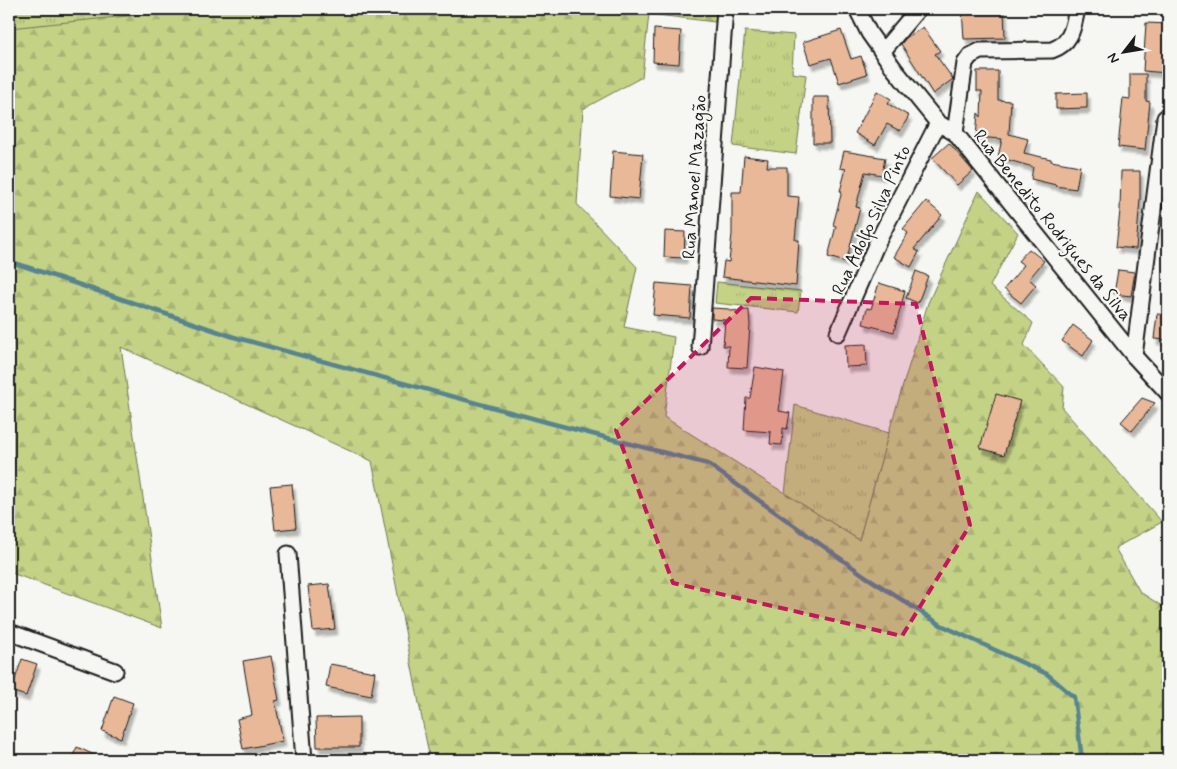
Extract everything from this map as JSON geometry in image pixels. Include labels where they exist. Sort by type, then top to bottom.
[{"type":"street","name":"Rua Manoel Mazagão","points":[[700,347],[725,9]]},
{"type":"street","name":"Rua Benedito Rodrigues da Silva","points":[[857,9],[869,33],[882,52],[938,123],[956,133],[1134,356],[1168,393]]},
{"type":"street","points":[[869,33],[870,9]]},
{"type":"street","points":[[882,52],[918,9]]},
{"type":"street","points":[[956,133],[965,63],[970,56],[980,51],[1052,50],[1059,48],[1069,39],[1077,9]]},
{"type":"street","points":[[1134,356],[1164,118]]},
{"type":"street","name":"Rua Adolfo Silva Pinto","points":[[838,333],[877,243],[938,123]]},
{"type":"street","points":[[288,554],[304,760]]},
{"type":"street","points":[[9,632],[115,670]]},
{"type":"highlighted area","points":[[751,298],[916,304],[970,525],[902,636],[673,583],[616,430]]},
{"type":"green space","points":[[9,9],[169,9],[166,12],[11,29],[9,28]]},
{"type":"green space","points":[[169,9],[717,9],[715,22],[649,14],[642,77],[583,109],[577,204],[637,267],[624,327],[674,337],[664,417],[859,540],[890,428],[928,303],[979,191],[1018,233],[990,286],[1033,323],[1024,345],[1064,387],[1062,408],[1162,522],[1115,548],[1140,592],[1168,610],[1168,760],[430,760],[372,461],[121,347],[162,628],[9,572],[9,28],[166,12]]},
{"type":"green space","points":[[745,31],[794,35],[792,73],[806,75],[796,154],[733,146]]},
{"type":"green space","points":[[717,282],[801,291],[798,312],[715,303]]},
{"type":"green space","points":[[795,405],[889,433],[859,540],[785,494]]},
{"type":"building","points":[[962,9],[1004,9],[1005,38],[964,39]]},
{"type":"building","points":[[1146,23],[1168,24],[1168,73],[1143,71]]},
{"type":"building","points":[[923,27],[940,51],[935,54],[953,79],[933,94],[901,44],[906,38]]},
{"type":"building","points":[[654,29],[681,31],[679,64],[653,62]]},
{"type":"building","points":[[841,30],[851,59],[861,56],[867,74],[839,83],[831,58],[810,64],[803,42]]},
{"type":"building","points":[[977,71],[998,71],[998,100],[1011,101],[1009,134],[1028,139],[1024,153],[1051,159],[1051,161],[1080,166],[1076,189],[1055,186],[1031,179],[1033,167],[998,157],[1002,139],[976,137],[978,113],[981,117],[982,91],[977,91]]},
{"type":"building","points":[[1130,74],[1146,74],[1146,101],[1150,102],[1145,150],[1118,147],[1123,98],[1130,99]]},
{"type":"building","points":[[877,91],[891,99],[888,104],[909,116],[900,131],[887,124],[875,145],[855,133]]},
{"type":"building","points":[[1087,93],[1087,108],[1056,109],[1056,94]]},
{"type":"building","points":[[813,97],[829,97],[830,143],[813,143]]},
{"type":"building","points":[[949,143],[973,171],[957,185],[932,158]]},
{"type":"building","points":[[613,151],[643,154],[639,199],[610,196]]},
{"type":"building","points":[[844,151],[885,158],[882,175],[865,172],[856,207],[860,208],[846,262],[828,257],[836,226],[833,225],[846,169],[840,168]]},
{"type":"building","points":[[744,156],[768,159],[767,167],[787,167],[787,196],[799,197],[795,240],[799,240],[796,286],[722,277],[724,261],[729,262],[732,234],[732,192],[741,192]]},
{"type":"building","points":[[1121,171],[1140,171],[1136,249],[1116,247],[1120,211]]},
{"type":"building","points":[[926,201],[942,215],[914,249],[919,252],[911,267],[894,257],[908,233],[903,229]]},
{"type":"building","points":[[665,231],[685,232],[684,258],[664,257]]},
{"type":"building","points":[[1029,249],[1044,261],[1029,279],[1036,285],[1021,303],[1004,289],[1024,265],[1018,261]]},
{"type":"building","points":[[1118,270],[1135,272],[1131,296],[1114,294]]},
{"type":"building","points":[[916,271],[928,276],[918,303],[906,298]]},
{"type":"building","points":[[656,283],[692,286],[690,318],[653,315]]},
{"type":"building","points":[[879,283],[905,291],[894,332],[863,324],[867,308],[871,309]]},
{"type":"building","points":[[712,308],[729,309],[729,311],[749,310],[750,325],[747,368],[728,367],[729,346],[723,346],[725,320],[712,319]]},
{"type":"building","points":[[1157,314],[1168,315],[1168,340],[1154,339]]},
{"type":"building","points":[[1073,325],[1093,340],[1083,356],[1062,341]]},
{"type":"building","points":[[866,344],[867,366],[846,367],[845,345]]},
{"type":"building","points":[[755,367],[784,372],[779,411],[790,413],[787,429],[783,428],[782,445],[770,444],[771,432],[744,430],[746,398],[750,398]]},
{"type":"building","points":[[996,394],[1020,401],[1004,455],[980,448]]},
{"type":"building","points":[[1142,398],[1155,403],[1132,431],[1121,422]]},
{"type":"building","points":[[292,484],[296,528],[275,530],[270,486]]},
{"type":"building","points":[[329,584],[335,629],[313,631],[308,586]]},
{"type":"building","points":[[271,656],[279,700],[275,701],[283,741],[243,749],[237,719],[252,715],[243,661]]},
{"type":"building","points":[[22,659],[37,664],[26,696],[11,691]]},
{"type":"building","points":[[330,664],[375,672],[371,696],[326,687]]},
{"type":"building","points":[[114,696],[133,703],[121,738],[102,731]]},
{"type":"building","points":[[359,717],[359,747],[317,747],[316,718]]},
{"type":"building","points":[[77,747],[105,760],[71,760]]},
{"type":"waterway","points":[[9,261],[234,337],[708,464],[865,576],[941,625],[1047,674],[1074,697],[1081,752],[1084,760]]}]
